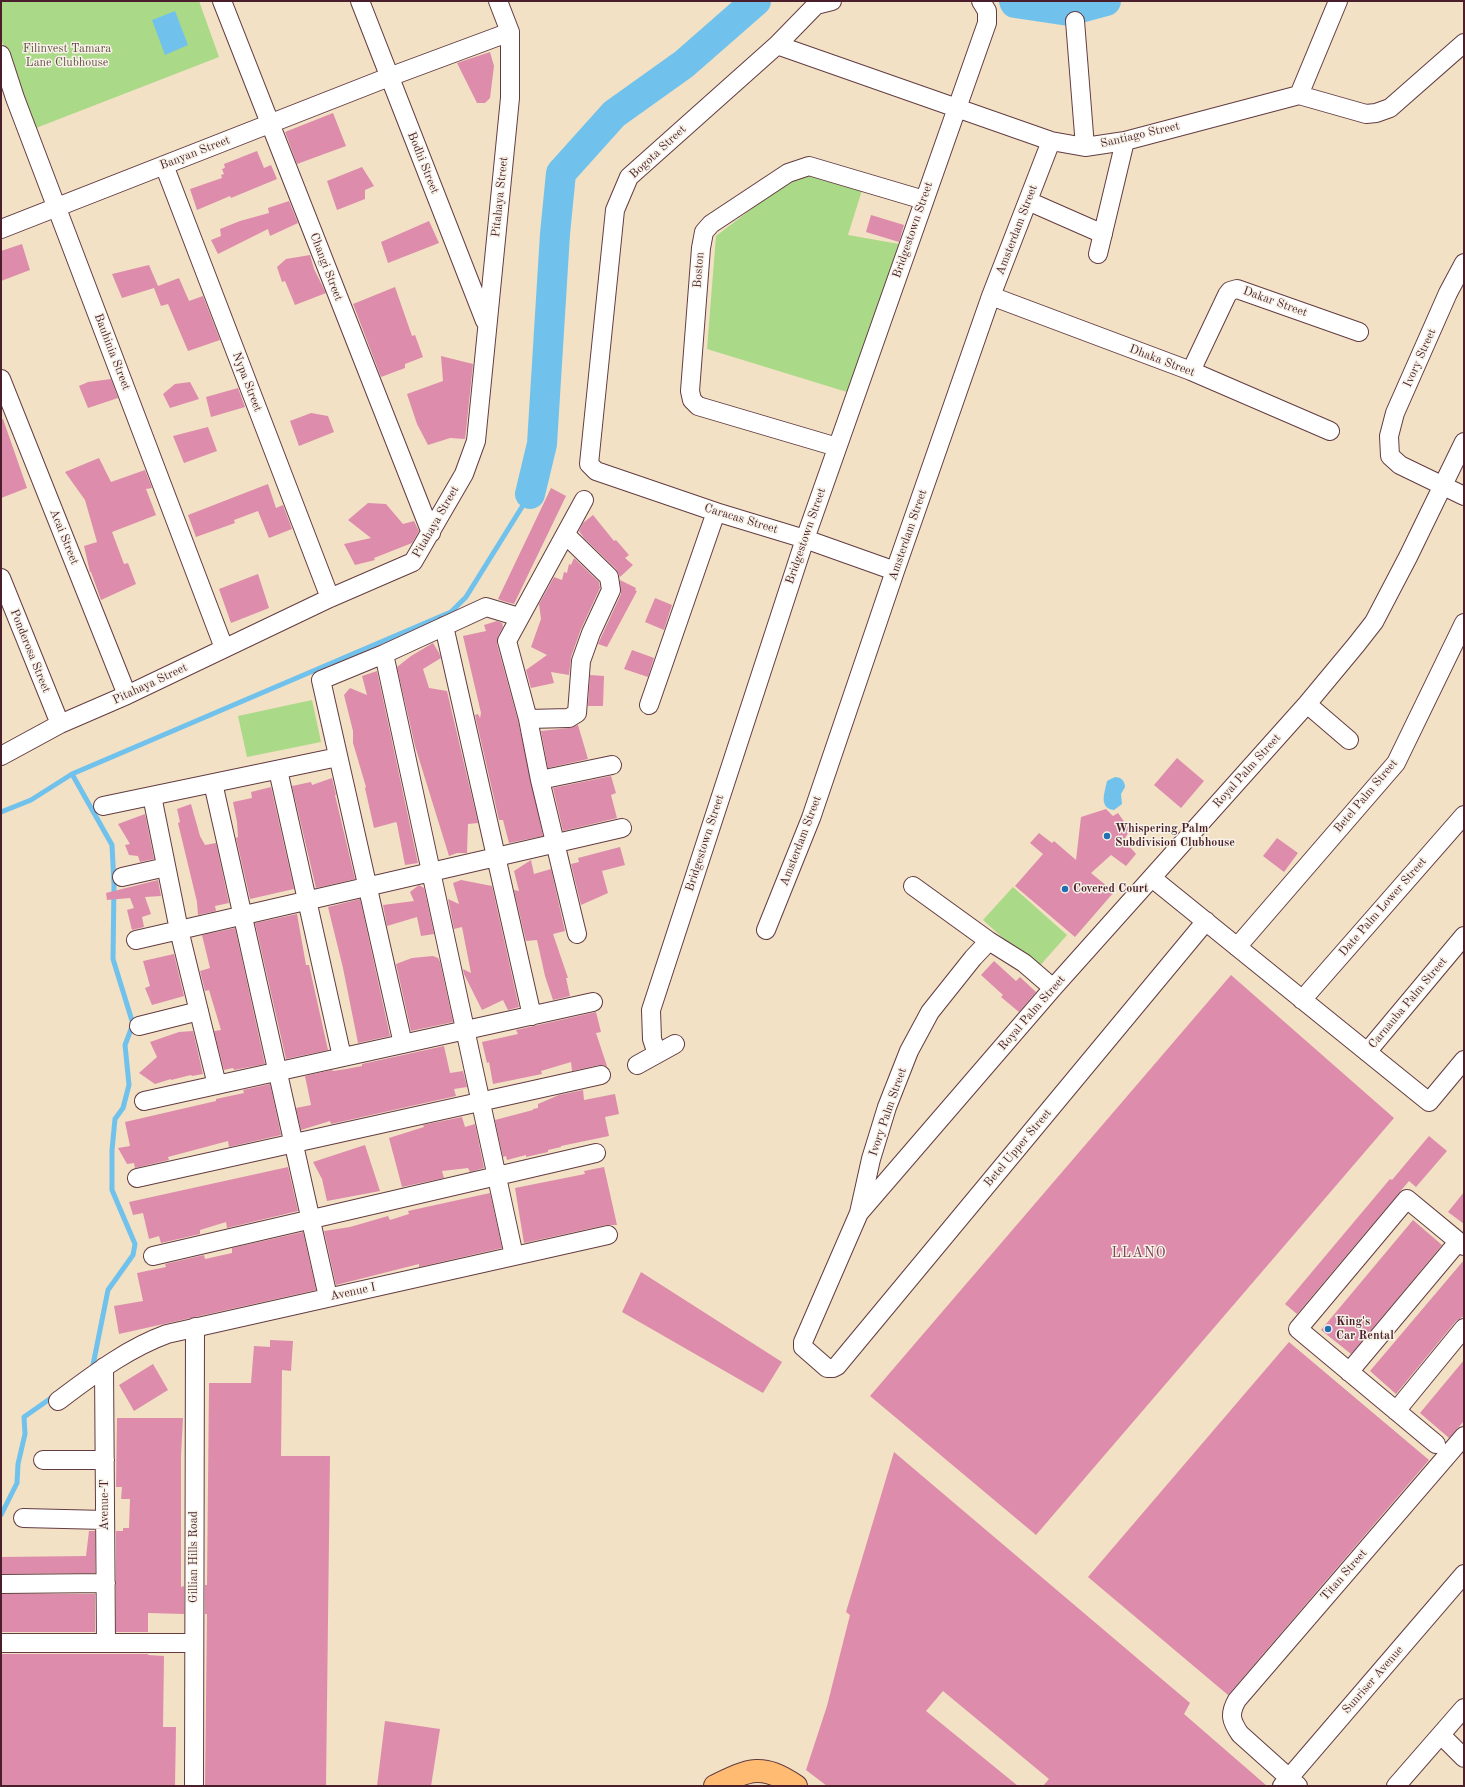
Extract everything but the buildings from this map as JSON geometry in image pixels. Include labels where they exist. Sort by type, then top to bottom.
[{"type":"main road","points":[[715,1786],[740,1774],[760,1770],[772,1772],[796,1786]]},
{"type":"street","name":"Changi Street","points":[[222,1],[430,533]]},
{"type":"street","name":"Bodhi Street","points":[[360,1],[486,324]]},
{"type":"street","points":[[498,1],[510,32]]},
{"type":"street","name":"Bogota Street","points":[[589,464],[615,210],[629,177],[777,45],[816,5],[832,1]]},
{"type":"street","name":"Bridgestown Street","points":[[657,1054],[652,1039],[651,1010],[836,447],[987,22],[987,11],[981,1]]},
{"type":"street","points":[[1338,1],[1299,95],[1366,114],[1376,113],[1390,108],[1464,43]]},
{"type":"street","points":[[1075,21],[1085,147]]},
{"type":"street","name":"Banyan Street","points":[[1,229],[389,77],[510,32]]},
{"type":"street","name":"Pitahaya Street","points":[[1,756],[60,724],[127,695],[330,598],[413,562],[464,474],[476,441],[486,324],[510,98],[510,32]]},
{"type":"street","name":"Santiago Street","points":[[777,45],[1051,141],[1085,147],[1125,141],[1299,95]]},
{"type":"street","name":"Bauhinia Street","points":[[1,55],[8,101],[57,207],[224,648]]},
{"type":"street","name":"Amsterdam Street","points":[[766,930],[811,818],[991,296],[1051,141]]},
{"type":"street","points":[[1098,254],[1125,141]]},
{"type":"street","name":"Nypa Street","points":[[164,165],[330,598]]},
{"type":"street","name":"Boston","points":[[836,447],[698,406],[692,400],[690,391],[699,264],[704,232],[711,224],[788,173],[809,166],[924,200]]},
{"type":"street","points":[[1028,201],[1103,234]]},
{"type":"street","name":"Ivory Street","points":[[1442,485],[1400,465],[1390,456],[1389,436],[1396,412],[1448,293],[1464,263]]},
{"type":"street","name":"Dakar Street","points":[[1191,371],[1230,291],[1237,289],[1359,332]]},
{"type":"street","name":"Dhaka Street","points":[[991,296],[1191,371],[1330,431]]},
{"type":"street","name":"Acai Street","points":[[1,379],[127,695]]},
{"type":"street","name":"Royal Palm Street","points":[[859,1213],[1053,988],[1307,704],[1374,622],[1408,557],[1464,442]]},
{"type":"street","name":"Caracas Street","points":[[589,464],[596,471],[716,512],[805,539],[895,571]]},
{"type":"street","points":[[1442,485],[1464,496]]},
{"type":"street","points":[[577,934],[540,780],[528,719],[507,641],[584,500]]},
{"type":"street","points":[[649,705],[716,512]]},
{"type":"street","points":[[528,719],[569,718],[577,713],[581,661],[591,633],[611,590],[609,577],[566,535]]},
{"type":"street","name":"Ponderosa Street","points":[[1,578],[60,724]]},
{"type":"street","points":[[403,1044],[321,680],[384,654],[486,607],[519,617]]},
{"type":"street","name":"Betel Palm Street","points":[[1237,948],[1396,763],[1464,623]]},
{"type":"street","points":[[444,626],[532,1016]]},
{"type":"street","points":[[384,654],[514,1256]]},
{"type":"street","points":[[1307,704],[1348,740]]},
{"type":"street","points":[[103,806],[338,757]]},
{"type":"street","points":[[540,780],[612,765]]},
{"type":"street","points":[[278,770],[342,1057]]},
{"type":"street","points":[[213,783],[328,1297]]},
{"type":"street","points":[[152,796],[180,930],[217,1085]]},
{"type":"street","name":"Date Palm Lower Street","points":[[1302,1000],[1464,815]]},
{"type":"street","points":[[136,940],[622,828]]},
{"type":"street","points":[[122,877],[166,867]]},
{"type":"street","points":[[1152,878],[1429,1102],[1464,1060]]},
{"type":"street","points":[[913,886],[1024,963],[1053,988]]},
{"type":"street","name":"Betel Upper Street","points":[[827,1368],[837,1366],[1206,921]]},
{"type":"street","name":"Carnauba Palm Street","points":[[1367,1052],[1464,936]]},
{"type":"street","name":"Ivory Palm Street","points":[[827,1368],[803,1347],[803,1342],[859,1213],[871,1159],[888,1107],[909,1051],[930,1012],[989,940]]},
{"type":"street","points":[[144,1101],[593,1002]]},
{"type":"street","points":[[139,1026],[199,1011]]},
{"type":"street","points":[[637,1065],[675,1044]]},
{"type":"street","points":[[137,1178],[602,1075]]},
{"type":"street","points":[[154,1256],[596,1153]]},
{"type":"street","points":[[1349,1372],[1461,1244],[1407,1199],[1298,1329],[1349,1372],[1436,1444]]},
{"type":"street","name":"Avenue I","points":[[58,1401],[128,1351],[148,1341],[195,1327],[608,1235]]},
{"type":"street","name":"Gillian Hills Road","points":[[194,1786],[195,1327]]},
{"type":"street","points":[[1396,1411],[1464,1328]]},
{"type":"street","name":"Avenue-T","points":[[104,1367],[106,1643]]},
{"type":"street","name":"Titan Street","points":[[1290,1783],[1240,1734],[1232,1717],[1232,1709],[1237,1700],[1464,1436]]},
{"type":"street","points":[[43,1460],[105,1460]]},
{"type":"street","points":[[23,1518],[105,1520]]},
{"type":"street","name":"Sunriser Avenue","points":[[1290,1783],[1464,1574]]},
{"type":"street","points":[[1,1584],[106,1583]]},
{"type":"street","points":[[1,1643],[194,1643]]},
{"type":"street","points":[[1396,1786],[1464,1708]]},
{"type":"street","points":[[1440,1735],[1464,1758]]},
{"type":"green space","name":"Filinvest Tamara Lane Clubhouse","points":[[1,1],[199,1],[219,57],[36,128],[1,39]]},
{"type":"green space","points":[[800,172],[863,187],[848,235],[899,244],[847,392],[707,349],[716,236]]},
{"type":"green space","points":[[312,700],[321,742],[247,757],[238,716]]},
{"type":"green space","points":[[1013,887],[1067,935],[1037,969],[983,920]]},
{"type":"water","points":[[175,11],[188,45],[165,55],[152,20]]},
{"type":"water","points":[[1115,777],[1122,780],[1125,787],[1121,794],[1122,804],[1114,810],[1109,809],[1104,803],[1104,794],[1107,781]]},
{"type":"waterway","points":[[530,494],[542,444],[555,234],[561,173],[614,114],[684,64],[756,1]]},
{"type":"waterway","points":[[1014,1],[1015,3],[1069,11],[1106,1]]},
{"type":"waterway","points":[[1,812],[31,800],[72,774],[451,612],[466,597],[530,494]]},
{"type":"waterway","points":[[72,774],[112,845],[114,884],[113,959],[133,1024],[125,1045],[129,1085],[123,1108],[115,1119],[112,1150],[112,1190],[135,1244],[133,1255],[108,1290],[92,1370]]},
{"type":"waterway","points":[[1,1515],[17,1483],[18,1464],[25,1434],[24,1417],[54,1396]]},
{"type":"place","name":"Whispering Palm Subdivision Clubhouse","points":[[1107,836]]},
{"type":"place","name":"Covered Court","points":[[1065,889]]},
{"type":"place","name":"King's Car Rental","points":[[1328,1329]]},
{"type":"district","name":"LLANO","points":[[1139,1253]]}]
